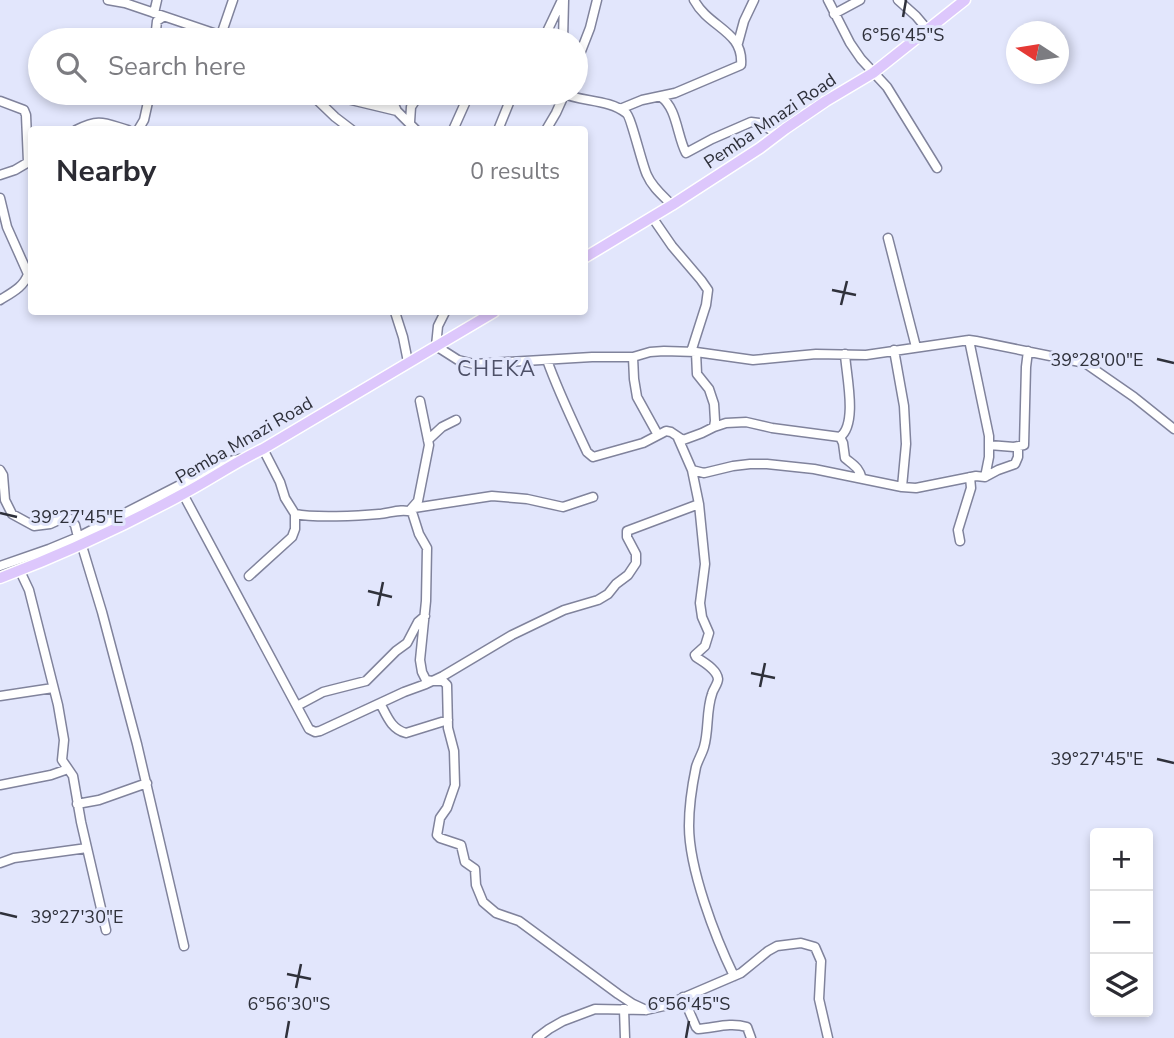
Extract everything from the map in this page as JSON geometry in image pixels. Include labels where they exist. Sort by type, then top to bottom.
[{"type":"main road","name":"Pemba Mnazi Road","points":[[588,255],[672,205],[760,148],[825,101],[873,73],[965,0]]},
{"type":"main road","name":"Pemba Mnazi Road","points":[[0,578],[183,494],[489,315]]},
{"type":"street","points":[[108,0],[125,3],[198,28]]},
{"type":"street","points":[[154,13],[157,0]]},
{"type":"street","points":[[223,28],[233,0]]},
{"type":"street","points":[[551,28],[563,0]]},
{"type":"street","points":[[563,0],[563,28]]},
{"type":"street","points":[[588,33],[597,0]]},
{"type":"street","points":[[694,0],[704,14],[738,43]]},
{"type":"street","points":[[620,109],[642,100],[661,97],[741,65],[738,43],[754,0]]},
{"type":"street","points":[[828,0],[850,43],[887,87],[937,168]]},
{"type":"street","points":[[834,14],[860,0]]},
{"type":"street","points":[[898,0],[927,29]]},
{"type":"street","points":[[156,28],[157,21],[163,17]]},
{"type":"street","points":[[661,97],[670,108],[686,153],[751,122],[778,134]]},
{"type":"street","points":[[588,100],[620,109],[629,115],[647,177],[672,205]]},
{"type":"street","points":[[0,101],[24,110],[28,138]]},
{"type":"street","points":[[140,126],[147,105]]},
{"type":"street","points":[[322,105],[347,126]]},
{"type":"street","points":[[372,105],[397,111]]},
{"type":"street","points":[[394,105],[413,126]]},
{"type":"street","points":[[412,105],[413,126]]},
{"type":"street","points":[[454,126],[461,105]]},
{"type":"street","points":[[500,126],[508,105]]},
{"type":"street","points":[[548,126],[559,105]]},
{"type":"street","points":[[84,126],[100,122],[114,126]]},
{"type":"street","points":[[0,175],[28,162]]},
{"type":"street","points":[[0,198],[7,227],[28,274],[21,286],[0,300]]},
{"type":"street","points":[[652,217],[708,290],[694,352],[697,374],[709,389],[714,404],[713,427]]},
{"type":"street","points":[[888,238],[916,347]]},
{"type":"street","points":[[395,315],[408,362]]},
{"type":"street","points":[[444,315],[438,326],[436,346],[458,359],[474,364],[633,357],[657,352],[694,352],[753,360],[816,354],[866,355],[969,341],[1085,363],[1174,429]]},
{"type":"street","points":[[969,341],[987,424],[989,457],[985,477]]},
{"type":"street","points":[[894,350],[904,406],[906,444],[902,487]]},
{"type":"street","points":[[989,445],[1024,445],[1028,351]]},
{"type":"street","points":[[678,438],[688,439],[726,423],[746,422],[772,428],[840,437],[844,435],[850,404],[845,354]]},
{"type":"street","points":[[633,357],[637,397],[658,435]]},
{"type":"street","points":[[547,360],[590,455],[593,457],[643,443],[666,431],[678,438],[692,470],[699,505],[705,564],[700,603],[702,617],[709,633],[705,646],[695,654],[710,666],[718,682],[712,692],[704,748],[696,766],[690,808],[691,847],[701,890],[723,954],[734,976]]},
{"type":"street","points":[[412,509],[418,501],[428,440],[420,401]]},
{"type":"street","points":[[428,440],[456,420]]},
{"type":"street","points":[[840,437],[845,458],[856,466],[862,479]]},
{"type":"street","points":[[692,470],[704,473],[733,466],[767,464],[814,469],[902,487],[922,488],[970,477],[985,477],[1015,464],[1018,447]]},
{"type":"street","points":[[249,576],[292,537],[295,529],[295,514],[263,449]]},
{"type":"street","points":[[0,566],[80,541],[213,468],[240,459]]},
{"type":"street","points":[[0,470],[3,475],[5,500],[12,514],[39,527],[61,519],[70,519],[75,525],[102,612],[147,783],[184,946]]},
{"type":"street","points":[[960,541],[958,530],[971,488],[970,477]]},
{"type":"street","points":[[183,494],[309,729],[315,732],[432,681],[512,635],[564,611],[598,600],[628,575],[636,563],[636,554],[627,537],[627,531],[699,505]]},
{"type":"street","points":[[295,514],[352,516],[492,496],[527,499],[563,507],[593,497]]},
{"type":"street","points":[[412,509],[419,534],[427,548],[428,576],[420,660],[425,678],[443,681],[447,685],[448,720],[454,751],[455,790],[440,818],[438,835],[462,847],[466,862],[475,869],[481,901],[496,913],[519,921],[618,994],[646,1010]]},
{"type":"street","points":[[20,570],[29,590],[54,688],[64,740],[62,760],[73,776],[106,930]]},
{"type":"street","points":[[297,706],[323,692],[366,681],[407,643],[415,626],[425,616]]},
{"type":"street","points":[[0,696],[54,688]]},
{"type":"street","points":[[380,703],[392,725],[401,732],[406,733],[448,720]]},
{"type":"street","points":[[0,785],[68,769]]},
{"type":"street","points":[[77,804],[99,800],[147,783]]},
{"type":"street","points":[[0,863],[14,858],[87,848]]},
{"type":"street","points":[[537,1038],[563,1021],[594,1009],[646,1010],[664,1006],[741,973],[777,946],[801,943],[815,947],[821,961],[819,999],[828,1038]]},
{"type":"street","points":[[683,997],[698,1029],[724,1024],[742,1026],[747,1027],[751,1038]]},
{"type":"street","points":[[624,1009],[625,1038]]},
{"type":"district","name":"CHEKA","points":[[497,369]]}]
